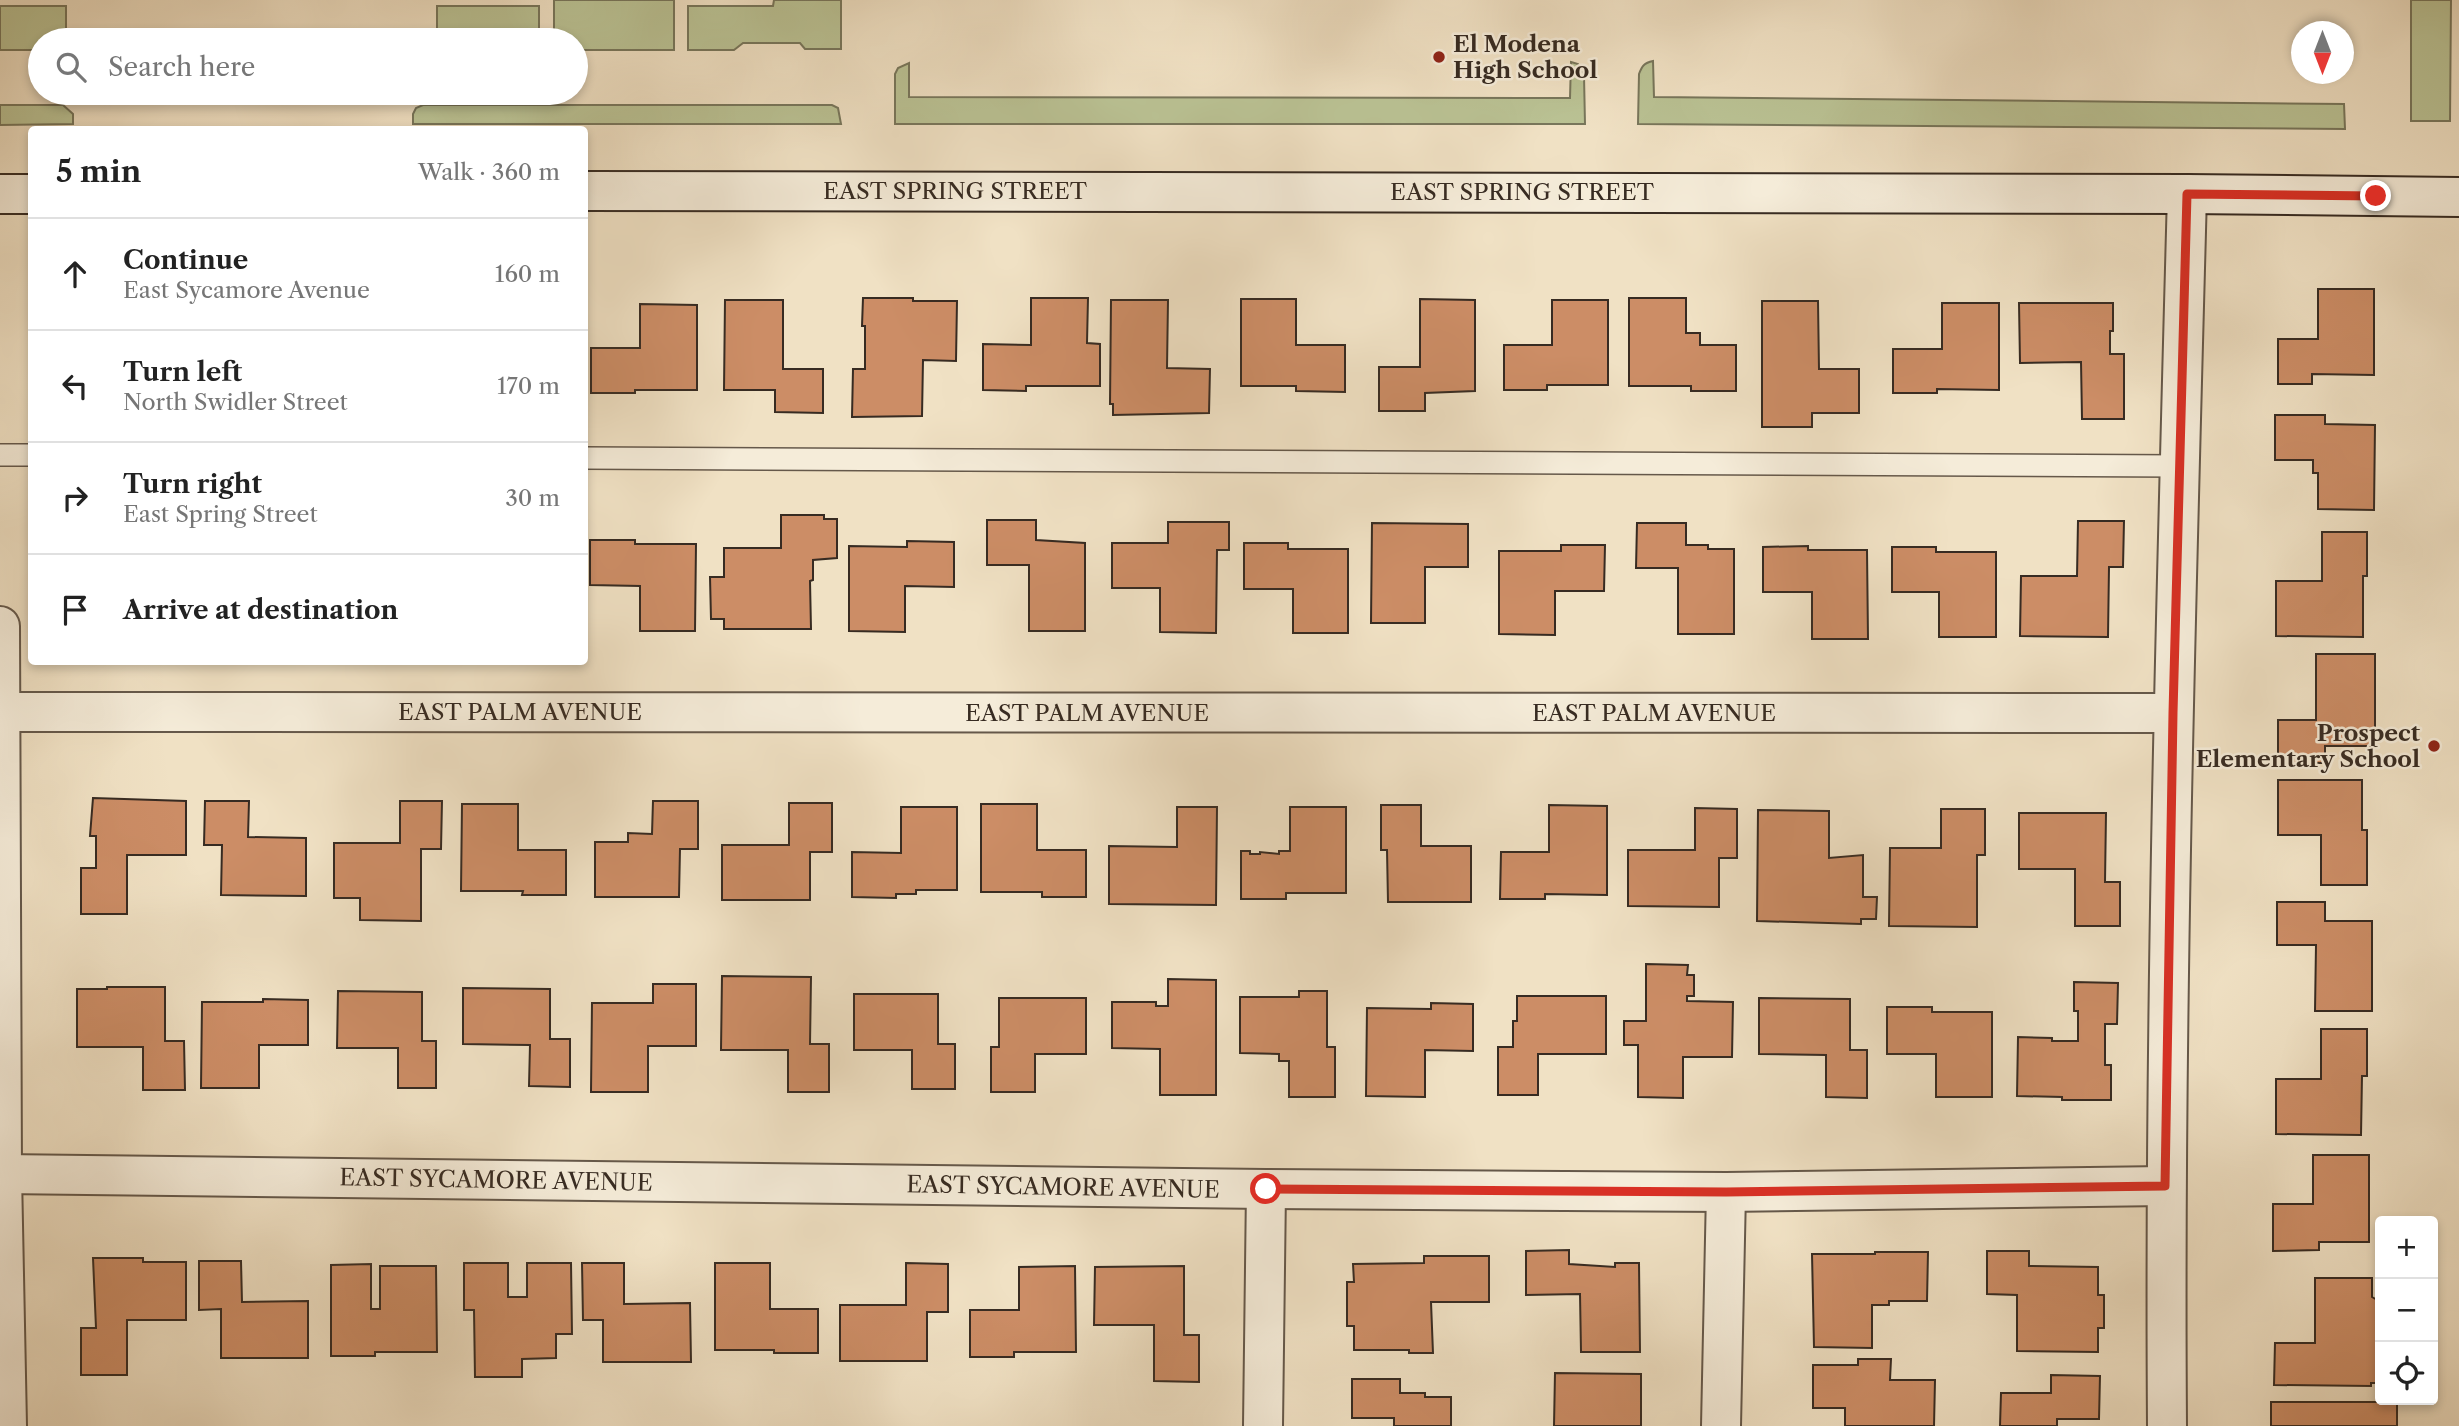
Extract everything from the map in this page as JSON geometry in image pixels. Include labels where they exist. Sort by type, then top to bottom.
[{"type":"street","name":"EAST SPRING STREET","points":[[588,191],[2187,194],[2459,197]]},
{"type":"street","points":[[0,194],[28,194]]},
{"type":"street","points":[[2167,1426],[2165,1186],[2173,713],[2187,194]]},
{"type":"street","points":[[0,626],[2,1174],[7,1426]]},
{"type":"street","name":"EAST PALM AVENUE","points":[[1,712],[2173,713]]},
{"type":"street","name":"EAST SYCAMORE AVENUE","points":[[2,1174],[1726,1192],[2165,1186]]},
{"type":"street","points":[[1263,1426],[1266,1189]]},
{"type":"street","points":[[1721,1426],[1726,1192]]},
{"type":"lane","points":[[0,455],[28,455]]},
{"type":"lane","points":[[588,458],[2180,466]]},
{"type":"green space","points":[[554,0],[674,0],[674,50],[588,50],[588,28],[554,28]]},
{"type":"green space","points":[[774,0],[841,0],[841,49],[805,49],[800,43],[743,43],[734,50],[688,50],[688,6],[773,6]]},
{"type":"green space","points":[[2411,0],[2451,0],[2450,121],[2411,121]]},
{"type":"green space","points":[[0,6],[66,6],[66,28],[28,28],[28,50],[0,50]]},
{"type":"green space","points":[[437,6],[539,6],[539,28],[437,28]]},
{"type":"green space","points":[[1653,61],[1654,97],[2344,104],[2345,129],[1638,124],[1639,74],[1644,65]]},
{"type":"green space","points":[[1571,62],[1578,64],[1584,76],[1585,124],[895,124],[895,74],[898,68],[909,63],[909,97],[1570,98]]},
{"type":"green space","points":[[0,105],[63,105],[73,114],[73,124],[0,125]]},
{"type":"green space","points":[[423,105],[832,105],[838,108],[841,124],[413,124],[416,108]]},
{"type":"building","points":[[2318,289],[2374,289],[2374,375],[2312,374],[2312,384],[2278,384],[2278,339],[2318,339]]},
{"type":"building","points":[[863,298],[957,301],[956,361],[923,360],[922,416],[852,417],[853,369],[865,369]]},
{"type":"building","points":[[1031,298],[1088,298],[1087,343],[1100,344],[1100,386],[1026,386],[1026,391],[983,390],[983,344],[1031,345]]},
{"type":"building","points":[[1629,298],[1686,298],[1686,333],[1700,333],[1700,345],[1736,345],[1736,391],[1691,391],[1691,386],[1629,386]]},
{"type":"building","points":[[1241,299],[1296,299],[1296,345],[1345,345],[1345,392],[1296,391],[1296,386],[1241,386]]},
{"type":"building","points":[[1420,299],[1475,300],[1475,391],[1425,393],[1425,411],[1379,411],[1379,367],[1420,367]]},
{"type":"building","points":[[725,300],[783,300],[783,369],[823,369],[823,413],[775,412],[775,390],[724,390]]},
{"type":"building","points":[[1111,300],[1168,300],[1167,368],[1210,369],[1209,413],[1113,415],[1113,404],[1110,404]]},
{"type":"building","points":[[1552,300],[1608,300],[1608,385],[1547,385],[1547,390],[1504,390],[1504,345],[1552,345]]},
{"type":"building","points":[[1762,301],[1818,301],[1819,369],[1859,369],[1859,413],[1812,413],[1812,427],[1762,427]]},
{"type":"building","points":[[1942,303],[1999,303],[1999,390],[1937,389],[1937,393],[1893,393],[1893,349],[1942,349]]},
{"type":"building","points":[[2019,303],[2113,303],[2110,354],[2124,354],[2124,419],[2082,419],[2081,362],[2020,363]]},
{"type":"building","points":[[640,304],[697,305],[697,390],[591,393],[591,348],[640,348]]},
{"type":"building","points":[[2275,415],[2325,415],[2325,424],[2375,425],[2374,510],[2318,509],[2318,473],[2313,473],[2313,460],[2275,460]]},
{"type":"building","points":[[781,515],[824,515],[824,519],[837,519],[837,558],[813,560],[813,580],[810,581],[811,629],[724,629],[724,619],[711,619],[710,577],[724,577],[724,548],[781,548]]},
{"type":"building","points":[[987,520],[1036,520],[1036,540],[1085,543],[1085,631],[1029,631],[1029,565],[987,565]]},
{"type":"building","points":[[2078,521],[2124,521],[2123,567],[2109,567],[2108,637],[2020,636],[2021,576],[2077,576]]},
{"type":"building","points":[[1168,522],[1229,522],[1229,550],[1217,550],[1216,633],[1160,632],[1160,588],[1112,588],[1112,543],[1168,543]]},
{"type":"building","points":[[1372,523],[1468,524],[1468,567],[1425,567],[1425,623],[1371,623]]},
{"type":"building","points":[[1637,523],[1686,523],[1686,545],[1708,545],[1708,549],[1734,549],[1734,634],[1678,634],[1678,568],[1636,568]]},
{"type":"building","points":[[2322,532],[2367,532],[2367,576],[2363,576],[2363,637],[2276,636],[2276,581],[2322,581]]},
{"type":"building","points":[[590,540],[635,540],[635,544],[696,544],[695,631],[640,631],[640,586],[590,585]]},
{"type":"building","points":[[907,541],[954,542],[954,587],[905,586],[905,632],[849,631],[849,546],[907,547]]},
{"type":"building","points":[[1244,543],[1288,543],[1288,549],[1348,549],[1348,633],[1293,633],[1293,589],[1244,589]]},
{"type":"building","points":[[1561,545],[1605,545],[1604,591],[1555,591],[1555,635],[1499,634],[1499,551],[1561,551]]},
{"type":"building","points":[[1808,546],[1808,550],[1867,550],[1868,639],[1812,639],[1812,592],[1763,592],[1763,547]]},
{"type":"building","points":[[1892,547],[1936,547],[1936,552],[1996,552],[1996,637],[1939,637],[1939,592],[1892,592]]},
{"type":"building","points":[[2316,654],[2375,654],[2375,746],[2325,746],[2325,763],[2278,763],[2278,720],[2316,720]]},
{"type":"building","points":[[2278,780],[2362,780],[2362,830],[2367,830],[2367,885],[2321,885],[2321,835],[2278,835]]},
{"type":"building","points":[[93,798],[186,801],[186,855],[127,855],[127,914],[81,914],[81,868],[96,868],[96,836],[90,836]]},
{"type":"building","points":[[205,801],[249,801],[248,837],[306,838],[306,896],[221,895],[222,845],[204,845]]},
{"type":"building","points":[[400,801],[442,801],[441,849],[421,849],[421,921],[360,920],[360,898],[334,898],[334,843],[400,843]]},
{"type":"building","points":[[653,801],[698,801],[698,849],[680,849],[679,897],[595,897],[595,842],[628,842],[628,833],[652,834]]},
{"type":"building","points":[[789,803],[832,803],[832,852],[810,852],[810,900],[722,900],[722,845],[789,845]]},
{"type":"building","points":[[462,804],[518,804],[518,850],[566,850],[566,895],[522,895],[523,891],[461,891]]},
{"type":"building","points":[[981,804],[1037,804],[1037,850],[1086,850],[1086,897],[1042,897],[1042,892],[981,892]]},
{"type":"building","points":[[1381,805],[1421,805],[1421,846],[1471,846],[1471,902],[1388,902],[1387,850],[1381,850]]},
{"type":"building","points":[[1549,805],[1607,806],[1607,895],[1545,894],[1545,899],[1500,899],[1501,852],[1549,852]]},
{"type":"building","points":[[901,807],[957,807],[957,890],[916,890],[916,894],[896,894],[896,898],[852,897],[852,852],[901,853]]},
{"type":"building","points":[[1177,807],[1217,807],[1216,905],[1109,904],[1109,846],[1177,847]]},
{"type":"building","points":[[1290,807],[1346,807],[1346,893],[1286,893],[1286,899],[1241,899],[1241,851],[1250,851],[1250,854],[1279,854],[1279,851],[1290,851]]},
{"type":"building","points":[[1695,808],[1737,809],[1737,858],[1719,858],[1719,907],[1628,906],[1628,850],[1695,850]]},
{"type":"building","points":[[1941,809],[1985,809],[1985,855],[1977,855],[1977,927],[1889,926],[1890,848],[1941,848]]},
{"type":"building","points":[[1758,810],[1829,811],[1829,858],[1863,855],[1863,897],[1877,897],[1876,919],[1861,919],[1861,924],[1757,921]]},
{"type":"building","points":[[2019,813],[2106,813],[2105,882],[2120,882],[2120,926],[2075,926],[2075,869],[2019,869]]},
{"type":"building","points":[[2277,902],[2325,902],[2325,921],[2372,921],[2372,1011],[2315,1011],[2316,945],[2277,945]]},
{"type":"building","points":[[1646,964],[1688,965],[1687,975],[1694,975],[1694,996],[1687,996],[1687,1001],[1733,1002],[1732,1057],[1683,1057],[1683,1098],[1638,1097],[1638,1045],[1624,1045],[1624,1021],[1646,1021]]},
{"type":"building","points":[[722,976],[811,977],[810,1044],[829,1044],[829,1092],[788,1092],[788,1050],[721,1050]]},
{"type":"building","points":[[1168,979],[1216,980],[1216,1095],[1160,1095],[1160,1049],[1112,1048],[1112,1002],[1156,1002],[1156,1006],[1168,1006]]},
{"type":"building","points":[[2074,982],[2118,983],[2117,1024],[2105,1024],[2105,1065],[2111,1065],[2111,1100],[2017,1096],[2018,1037],[2078,1041]]},
{"type":"building","points":[[653,984],[696,984],[696,1046],[648,1046],[648,1092],[591,1092],[592,1003],[653,1003]]},
{"type":"building","points":[[165,987],[165,1041],[184,1041],[185,1090],[143,1090],[143,1047],[77,1047],[77,989]]},
{"type":"building","points":[[463,988],[550,989],[550,1039],[570,1039],[570,1087],[529,1086],[530,1045],[463,1044]]},
{"type":"building","points":[[338,991],[422,992],[422,1041],[436,1041],[436,1088],[398,1088],[398,1048],[337,1048]]},
{"type":"building","points":[[1299,991],[1327,991],[1327,1047],[1335,1047],[1335,1097],[1289,1097],[1289,1061],[1279,1061],[1279,1054],[1240,1053],[1240,997],[1299,997]]},
{"type":"building","points":[[854,994],[938,994],[938,1044],[955,1044],[955,1089],[912,1089],[912,1050],[854,1050]]},
{"type":"building","points":[[1517,996],[1606,996],[1606,1054],[1538,1054],[1538,1095],[1498,1095],[1498,1047],[1513,1047]]},
{"type":"building","points":[[999,998],[1086,998],[1086,1054],[1035,1054],[1035,1092],[991,1092],[991,1047],[999,1047]]},
{"type":"building","points":[[1759,998],[1850,999],[1850,1050],[1867,1050],[1867,1098],[1826,1097],[1826,1055],[1759,1054]]},
{"type":"building","points":[[263,999],[308,1000],[308,1045],[259,1045],[259,1088],[201,1088],[202,1002],[263,1002]]},
{"type":"building","points":[[1431,1003],[1473,1004],[1473,1051],[1425,1050],[1425,1097],[1366,1096],[1367,1008],[1431,1009]]},
{"type":"building","points":[[1887,1007],[1932,1007],[1932,1012],[1992,1012],[1992,1097],[1936,1097],[1936,1054],[1887,1054]]},
{"type":"building","points":[[2321,1029],[2367,1029],[2367,1076],[2362,1076],[2361,1135],[2276,1134],[2276,1079],[2321,1079]]},
{"type":"building","points":[[2313,1155],[2369,1155],[2369,1242],[2319,1242],[2319,1250],[2273,1251],[2273,1204],[2313,1204]]},
{"type":"building","points":[[1569,1250],[1569,1264],[1615,1267],[1615,1263],[1639,1263],[1640,1352],[1581,1352],[1580,1294],[1526,1295],[1526,1251]]},
{"type":"building","points":[[1987,1251],[2029,1251],[2029,1266],[2098,1267],[2098,1295],[2104,1295],[2104,1328],[2098,1328],[2098,1352],[2017,1351],[2017,1295],[1987,1294]]},
{"type":"building","points":[[1928,1252],[1927,1301],[1889,1301],[1889,1305],[1872,1305],[1872,1348],[1814,1347],[1812,1254]]},
{"type":"building","points":[[1424,1256],[1489,1256],[1489,1302],[1431,1302],[1433,1353],[1354,1350],[1354,1326],[1347,1326],[1347,1282],[1354,1282],[1353,1264],[1424,1263]]},
{"type":"building","points":[[93,1258],[143,1258],[143,1262],[186,1262],[186,1320],[127,1320],[127,1375],[81,1375],[81,1328],[96,1328]]},
{"type":"building","points":[[199,1261],[241,1261],[242,1302],[308,1301],[308,1358],[221,1358],[221,1309],[199,1310]]},
{"type":"building","points":[[464,1263],[508,1263],[508,1297],[527,1297],[527,1263],[571,1263],[572,1334],[556,1334],[556,1358],[522,1359],[522,1377],[475,1377],[474,1310],[464,1310]]},
{"type":"building","points":[[582,1263],[624,1263],[624,1304],[690,1303],[691,1362],[603,1362],[603,1320],[583,1320]]},
{"type":"building","points":[[715,1263],[770,1263],[770,1309],[818,1309],[818,1353],[715,1350]]},
{"type":"building","points":[[906,1263],[948,1264],[948,1312],[927,1312],[927,1361],[840,1361],[840,1305],[906,1305]]},
{"type":"building","points":[[371,1264],[371,1309],[380,1309],[380,1266],[436,1266],[437,1352],[375,1352],[375,1356],[331,1356],[331,1265]]},
{"type":"building","points":[[1075,1266],[1076,1352],[1014,1352],[1014,1357],[970,1357],[970,1310],[1019,1310],[1019,1267]]},
{"type":"building","points":[[1184,1266],[1184,1335],[1199,1335],[1199,1382],[1154,1381],[1154,1325],[1094,1325],[1095,1267]]},
{"type":"building","points":[[2315,1278],[2372,1278],[2372,1297],[2375,1299],[2375,1383],[2371,1383],[2371,1386],[2274,1385],[2275,1343],[2315,1343]]},
{"type":"building","points":[[1858,1359],[1891,1359],[1890,1380],[1935,1380],[1934,1426],[1845,1426],[1845,1408],[1813,1408],[1813,1365],[1858,1365]]},
{"type":"building","points":[[1555,1373],[1641,1374],[1641,1426],[1554,1426]]},
{"type":"building","points":[[2051,1375],[2100,1376],[2099,1419],[2057,1419],[2057,1426],[2000,1426],[2001,1393],[2051,1393]]},
{"type":"building","points":[[1352,1379],[1400,1379],[1400,1393],[1451,1397],[1451,1426],[1394,1426],[1394,1418],[1352,1418]]},
{"type":"building","points":[[2271,1402],[2375,1402],[2375,1405],[2397,1405],[2397,1426],[2271,1426]]},
{"type":"place","name":"El Modena High School","points":[[1439,57]]},
{"type":"place","name":"Prospect Elementary School","points":[[2434,746]]},
{"type":"route","points":[[1266,1189],[1726,1192],[2165,1186],[2173,713],[2187,194],[2376,196]]}]
